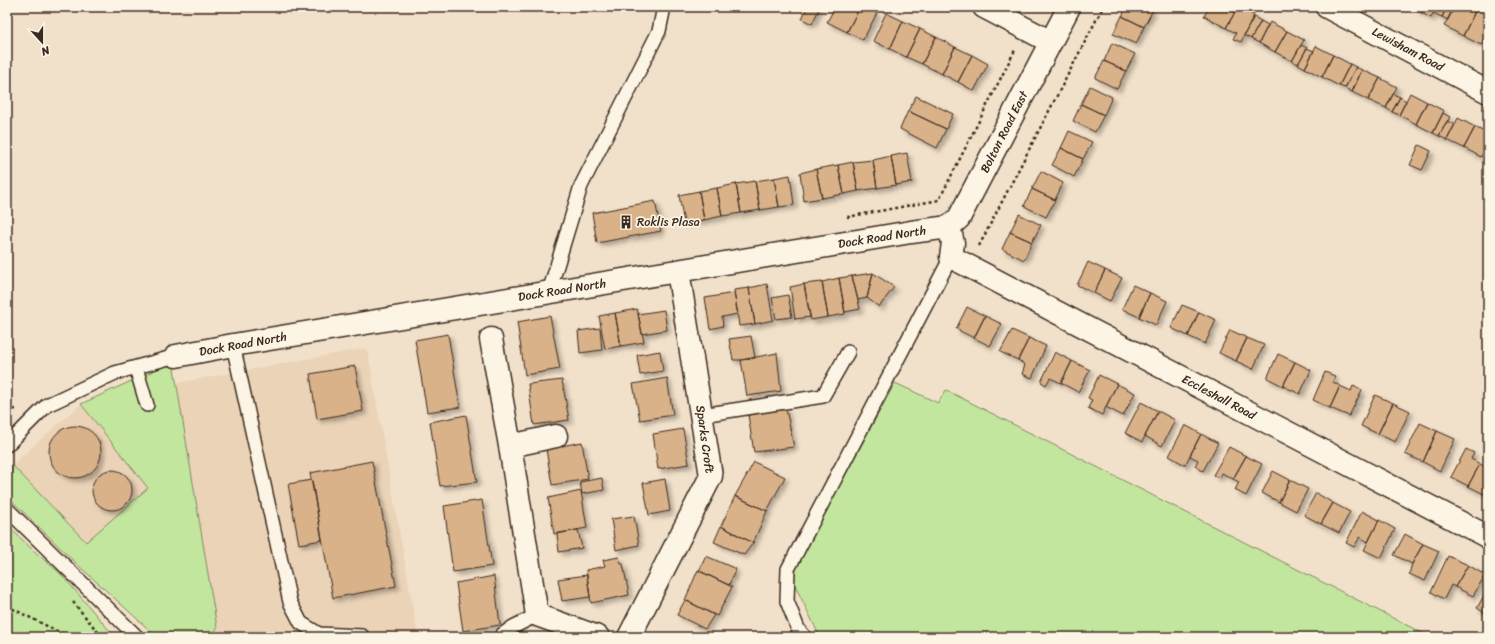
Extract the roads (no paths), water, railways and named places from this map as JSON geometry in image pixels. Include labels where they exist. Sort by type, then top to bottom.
[{"type":"street","points":[[984,7],[1051,42]]},
{"type":"street","name":"Bolton Road East","points":[[949,227],[959,218],[1069,7]]},
{"type":"street","name":"Lewisham Road","points":[[1327,7],[1488,92]]},
{"type":"street","name":"Dock Road North","points":[[176,356],[233,345],[549,292],[910,232],[949,227]]},
{"type":"street","points":[[949,227],[960,262]]},
{"type":"street","name":"Eccleshall Road","points":[[960,262],[1488,537]]},
{"type":"street","name":"Sparks Croft","points":[[629,637],[711,476],[678,271]]},
{"type":"street","points":[[491,339],[537,615],[598,637]]},
{"type":"street","points":[[510,446],[556,436]]},
{"type":"lane","points":[[549,292],[581,186],[658,31],[664,7]]},
{"type":"lane","points":[[804,637],[798,629],[787,601],[788,569],[960,262]]},
{"type":"lane","points":[[233,345],[290,602],[301,623],[319,634],[362,636]]},
{"type":"lane","points":[[702,415],[823,396],[848,352]]},
{"type":"lane","points":[[7,445],[46,405],[115,373],[176,356]]},
{"type":"lane","points":[[136,368],[147,405]]},
{"type":"lane","points":[[7,509],[138,637]]},
{"type":"lane","points":[[502,634],[537,615]]},
{"type":"place","name":"Roklis Plasa","points":[[626,222]]}]
